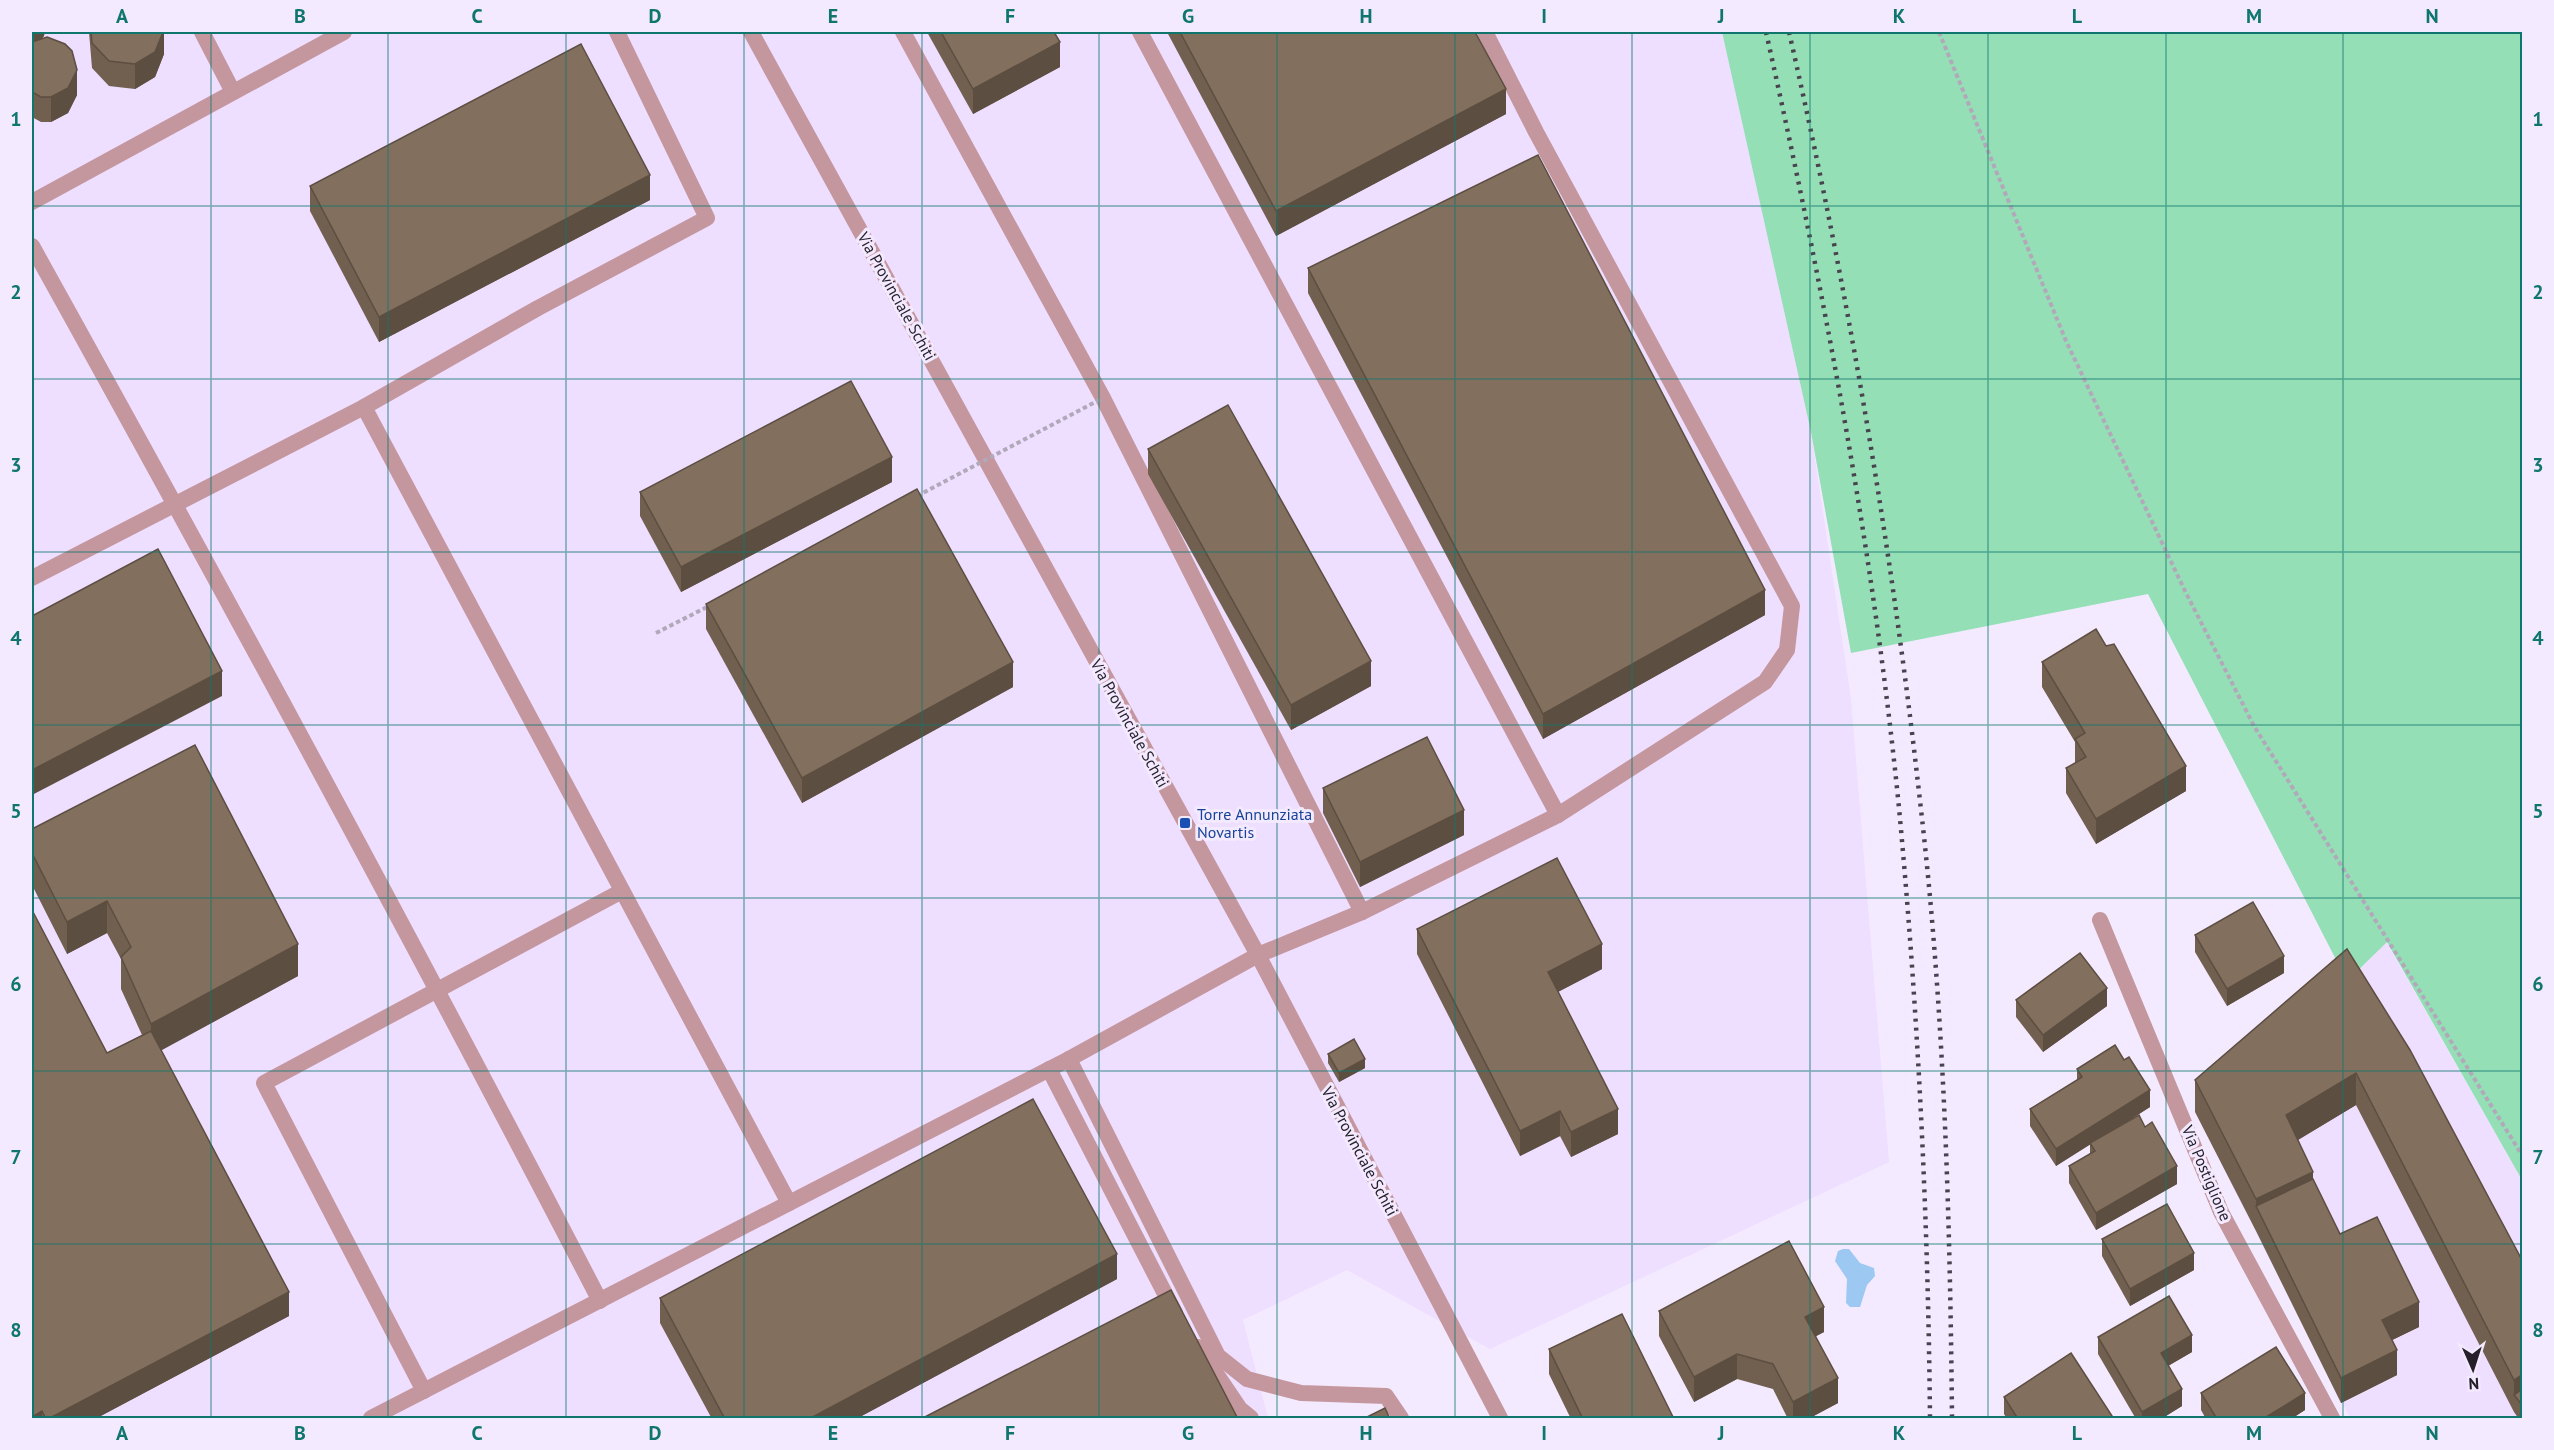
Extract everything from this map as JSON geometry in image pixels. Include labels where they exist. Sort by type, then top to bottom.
[{"type":"street","points":[[202,32],[233,92]]},
{"type":"street","points":[[32,202],[344,32]]},
{"type":"street","points":[[32,578],[364,407],[538,308],[706,219],[617,32]]},
{"type":"street","name":"Via Provinciale Schiti","points":[[751,32],[1258,955],[1500,1419]]},
{"type":"street","points":[[903,32],[1104,398],[1362,912]]},
{"type":"street","points":[[1140,32],[1558,815]]},
{"type":"street","points":[[371,1419],[1069,1059],[1258,955],[1362,912],[1558,815],[1765,682],[1787,650],[1792,606],[1536,132],[1485,32]]},
{"type":"street","points":[[32,246],[176,503],[438,990],[600,1301]]},
{"type":"street","points":[[364,407],[789,1203]]},
{"type":"street","points":[[424,1391],[264,1083],[622,891]]},
{"type":"street","name":"Via Postiglione","points":[[2100,920],[2221,1212],[2332,1419]]},
{"type":"street","points":[[1069,1059],[1218,1356],[1247,1378],[1301,1393],[1386,1396],[1401,1419]]},
{"type":"street","points":[[1049,1069],[1175,1312],[1240,1410],[1251,1419]]},
{"type":"path","points":[[1939,32],[2066,341],[2185,591],[2249,716],[2523,1155]]},
{"type":"path","points":[[916,496],[1104,398]]},
{"type":"path","points":[[656,633],[719,600]]},
{"type":"shaded area","points":[[32,32],[1722,32],[1811,432],[1851,699],[1889,1162],[1490,1349],[1347,1270],[1243,1320],[1268,1418],[32,1418]]},
{"type":"shaded area","points":[[2386,942],[2522,1180],[2522,1418],[2350,1418],[2195,1112],[2347,981]]},
{"type":"green space","points":[[1722,32],[2522,32],[2522,1180],[2387,942],[2347,981],[2148,594],[1851,653],[1811,432]]},
{"type":"water","points":[[1849,1249],[1860,1263],[1874,1268],[1875,1276],[1867,1285],[1860,1307],[1850,1307],[1846,1303],[1847,1279],[1835,1261],[1838,1251]]},
{"type":"building","points":[[91,32],[163,32],[155,52],[135,64],[109,61],[92,43]]},
{"type":"building","points":[[941,32],[1054,32],[1060,42],[973,89]]},
{"type":"building","points":[[1180,32],[1475,32],[1506,89],[1276,211]]},
{"type":"building","points":[[47,37],[65,44],[72,51],[77,70],[68,88],[51,97],[41,97],[32,92],[32,42]]},
{"type":"building","points":[[581,44],[650,175],[379,317],[310,186]]},
{"type":"building","points":[[1538,155],[1765,590],[1543,714],[1308,268]]},
{"type":"building","points":[[851,381],[892,457],[681,567],[640,492]]},
{"type":"building","points":[[1228,405],[1371,661],[1291,705],[1148,449]]},
{"type":"building","points":[[917,489],[1013,662],[802,778],[706,604]]},
{"type":"building","points":[[158,549],[222,671],[32,770],[32,616]]},
{"type":"building","points":[[2096,629],[2106,646],[2114,644],[2186,766],[2096,819],[2066,768],[2086,757],[2075,739],[2085,733],[2042,662]]},
{"type":"building","points":[[1427,737],[1464,810],[1360,862],[1323,788]]},
{"type":"building","points":[[195,745],[298,944],[151,1024],[121,957],[131,947],[107,901],[67,922],[32,853],[32,829]]},
{"type":"building","points":[[1557,858],[1602,944],[1548,972],[1618,1109],[1571,1132],[1560,1111],[1520,1131],[1417,929]]},
{"type":"building","points":[[2253,902],[2284,956],[2227,989],[2195,935]]},
{"type":"building","points":[[32,910],[107,1053],[151,1031],[289,1292],[48,1419],[42,1411],[32,1417]]},
{"type":"building","points":[[2347,949],[2410,1050],[2523,1262],[2523,1374],[2514,1380],[2356,1073],[2286,1115],[2313,1172],[2256,1199],[2195,1080]]},
{"type":"building","points":[[2080,953],[2107,988],[2043,1035],[2016,1000]]},
{"type":"building","points":[[1354,1039],[1365,1059],[1339,1073],[1328,1054]]},
{"type":"building","points":[[2115,1045],[2124,1060],[2129,1057],[2150,1090],[2056,1149],[2030,1109],[2082,1077],[2077,1069]]},
{"type":"building","points":[[1033,1099],[1117,1254],[809,1419],[725,1419],[660,1298]]},
{"type":"building","points":[[2139,1115],[2145,1127],[2152,1122],[2177,1166],[2096,1213],[2069,1166],[2095,1151],[2090,1143]]},
{"type":"building","points":[[2313,1179],[2340,1234],[2377,1217],[2419,1302],[2382,1320],[2397,1350],[2341,1378],[2256,1206]]},
{"type":"building","points":[[2167,1204],[2194,1253],[2130,1289],[2102,1239]]},
{"type":"building","points":[[1789,1241],[1824,1307],[1805,1317],[1838,1378],[1793,1402],[1773,1364],[1737,1354],[1694,1377],[1659,1311]]},
{"type":"building","points":[[1171,1290],[1238,1419],[921,1419]]},
{"type":"building","points":[[2169,1296],[2192,1335],[2161,1353],[2182,1389],[2142,1412],[2098,1337]]},
{"type":"building","points":[[1622,1314],[1674,1419],[1583,1419],[1549,1349]]},
{"type":"building","points":[[2276,1347],[2305,1393],[2263,1419],[2217,1419],[2201,1393]]},
{"type":"building","points":[[2071,1353],[2114,1419],[2018,1419],[2004,1397]]},
{"type":"building","points":[[2523,1389],[2523,1406],[2514,1395]]},
{"type":"building","points":[[1385,1408],[1390,1419],[1363,1419]]},
{"type":"railway","points":[[1766,32],[1807,224],[1844,418],[1861,515],[1888,710],[1906,884],[1917,1036],[1927,1265],[1930,1418]]},
{"type":"railway","points":[[1789,32],[1830,223],[1865,414],[1895,607],[1920,801],[1935,955],[1944,1109],[1950,1264],[1952,1418]]},
{"type":"place","name":"Torre Annunziata Novartis","points":[[1185,823]]}]
